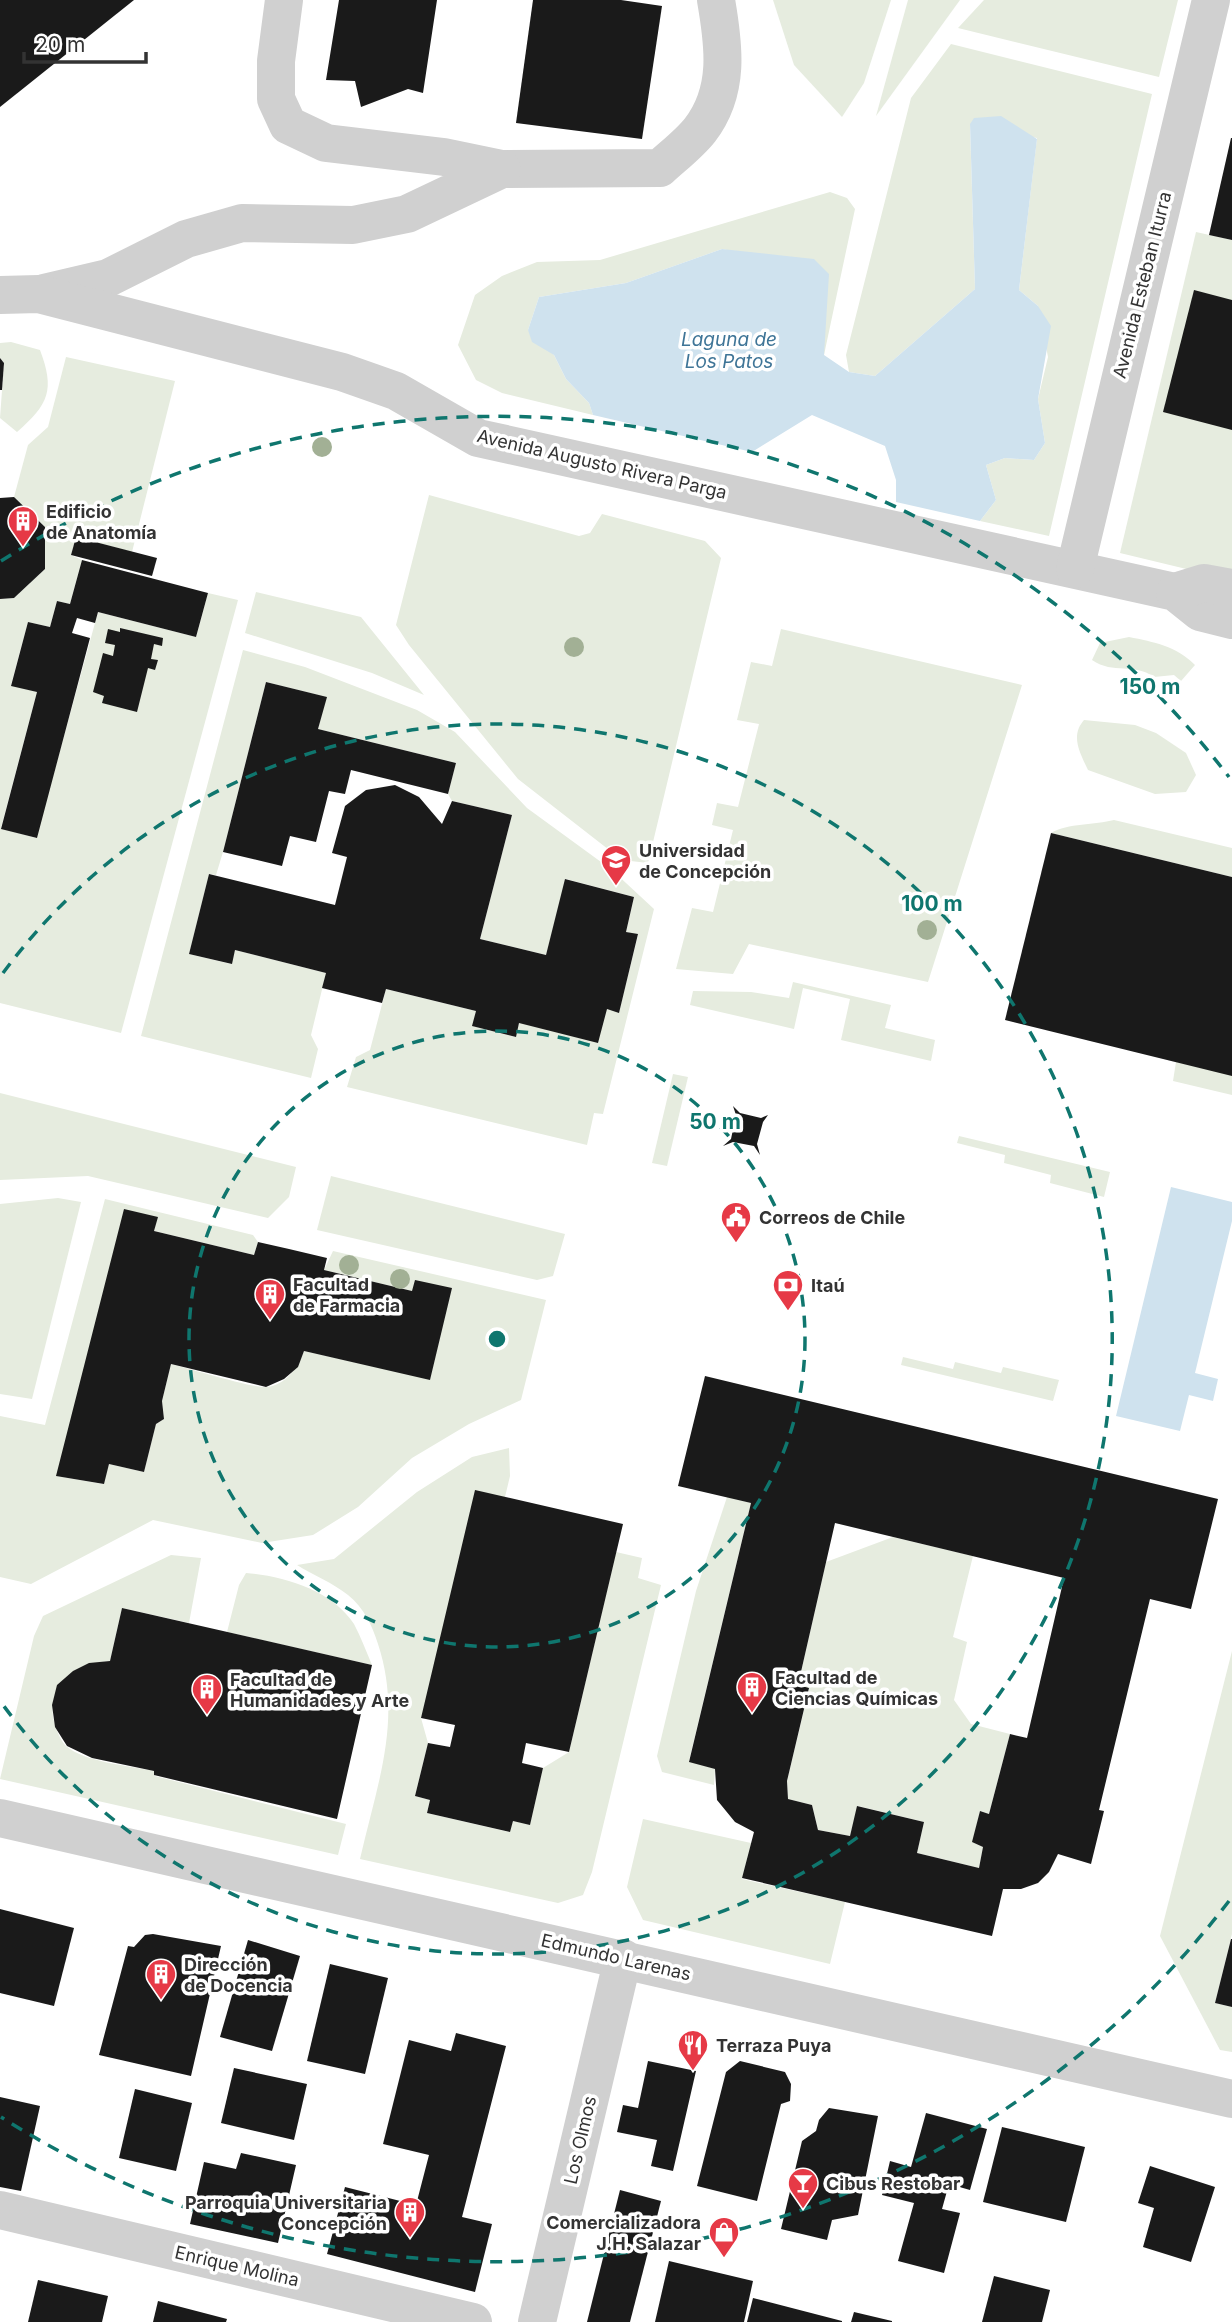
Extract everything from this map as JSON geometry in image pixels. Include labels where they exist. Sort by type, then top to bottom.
[{"type":"street","points":[[284,0],[276,61],[276,99],[288,125],[326,142],[444,157],[502,169],[660,168],[700,130],[721,90],[724,46],[716,0]]},
{"type":"street","name":"Avenida Esteban Iturra","points":[[1075,569],[1210,0]]},
{"type":"street","points":[[39,294],[108,278],[186,239],[242,223],[354,225],[407,214],[502,169]]},
{"type":"street","name":"Avenida Augusto Rivera Parga","points":[[0,295],[39,294],[342,372],[396,391],[478,438],[1175,592],[1200,612],[1232,620]]},
{"type":"street","name":"Avenida Augusto Rivera Parga","points":[[1175,592],[1204,583],[1232,588]]},
{"type":"street","name":"Edmundo Larenas","points":[[0,1818],[1232,2099]]},
{"type":"street","name":"Los Olmos","points":[[537,2322],[623,1958]]},
{"type":"street","name":"Enrique Molina","points":[[0,2210],[473,2322]]},
{"type":"shaded area","points":[[773,0],[891,0],[864,83],[842,117],[794,65]]},
{"type":"shaded area","points":[[908,0],[960,0],[876,116]]},
{"type":"shaded area","points":[[984,0],[1178,0],[1159,77],[958,28]]},
{"type":"shaded area","points":[[951,44],[1152,94],[1049,536],[980,521],[996,500],[986,465],[1005,458],[1034,460],[1045,443],[1038,399],[1048,357],[1038,306],[1019,290],[1037,138],[970,125],[975,289],[875,376],[849,372],[846,355],[911,98]]},
{"type":"shaded area","points":[[830,192],[847,198],[855,209],[824,355],[824,327],[748,254],[722,249],[626,283],[539,297],[528,330],[554,355],[566,379],[589,403],[593,415],[502,393],[476,380],[458,345],[475,295],[502,276],[537,262],[600,260]]},
{"type":"shaded area","points":[[1196,232],[1232,240],[1232,580],[1120,553]]},
{"type":"shaded area","points":[[11,342],[40,350],[48,386],[46,396],[36,413],[17,432],[0,418],[4,363],[0,358],[0,343]]},
{"type":"shaded area","points":[[66,357],[175,381],[132,552],[76,537],[71,555],[82,560],[70,604],[57,601],[50,627],[28,622],[11,685],[37,692],[1,828],[36,838],[98,612],[196,637],[208,593],[238,600],[121,1033],[0,1003],[0,599],[14,598],[45,569],[45,527],[14,497],[28,445],[48,427]]},
{"type":"shaded area","points":[[429,495],[579,536],[590,533],[602,514],[705,541],[721,558],[648,863],[622,860],[518,779],[409,645],[396,625]]},
{"type":"shaded area","points":[[256,592],[361,617],[424,695],[372,673],[245,633]]},
{"type":"shaded area","points":[[781,629],[1022,685],[928,982],[749,944],[733,974],[676,969],[692,908],[713,912],[733,830],[712,825],[717,803],[738,807],[759,724],[737,720],[751,662],[772,666]]},
{"type":"shaded area","points":[[1129,637],[1172,649],[1195,665],[1181,681],[1174,675],[1154,677],[1139,670],[1108,667],[1092,660],[1100,643]]},
{"type":"shaded area","points":[[243,650],[305,667],[417,710],[455,732],[527,808],[612,870],[654,909],[603,1114],[594,1113],[587,1145],[347,1087],[356,1057],[370,1050],[386,989],[476,1011],[473,1026],[515,1037],[519,1023],[607,1009],[619,1012],[638,935],[626,932],[634,897],[566,879],[546,955],[480,939],[512,815],[452,801],[448,794],[456,763],[318,729],[326,697],[266,682],[223,852],[216,875],[209,874],[189,954],[231,964],[235,950],[326,973],[311,1035],[318,1049],[311,1078],[141,1036]]},
{"type":"shaded area","points":[[1084,720],[1135,725],[1156,733],[1186,753],[1196,775],[1186,792],[1155,794],[1088,770],[1077,738]]},
{"type":"shaded area","points":[[1114,820],[1232,848],[1232,877],[1051,833],[1065,827]]},
{"type":"shaded area","points":[[793,982],[891,1005],[885,1028],[935,1040],[931,1061],[841,1040],[850,999],[803,988],[794,1029],[690,1005],[693,991],[751,992],[789,998]]},
{"type":"shaded area","points":[[1176,1062],[1232,1074],[1232,1095],[1173,1081]]},
{"type":"shaded area","points":[[673,1074],[688,1077],[667,1166],[652,1163]]},
{"type":"shaded area","points":[[0,1093],[296,1167],[289,1197],[268,1218],[88,1176],[0,1180]]},
{"type":"shaded area","points":[[959,1136],[1110,1172],[1104,1197],[1050,1183],[1051,1175],[1004,1163],[1005,1155],[957,1143]]},
{"type":"shaded area","points":[[331,1176],[565,1234],[553,1276],[537,1280],[317,1230]]},
{"type":"shaded area","points":[[58,1198],[81,1202],[32,1399],[0,1394],[0,1204]]},
{"type":"shaded area","points":[[105,1199],[253,1235],[258,1242],[254,1255],[154,1231],[157,1217],[57,1476],[103,1484],[109,1464],[144,1472],[156,1424],[164,1419],[162,1401],[171,1364],[236,1382],[267,1387],[285,1379],[304,1351],[430,1379],[451,1289],[412,1291],[324,1270],[333,1251],[546,1300],[521,1400],[469,1424],[412,1458],[358,1507],[313,1535],[262,1543],[153,1520],[31,1584],[0,1577],[0,1416],[45,1425]]},
{"type":"shaded area","points":[[903,1357],[953,1369],[955,1362],[1001,1373],[1003,1367],[1059,1380],[1053,1401],[901,1365]]},
{"type":"shaded area","points":[[509,1448],[510,1476],[505,1497],[421,1718],[428,1743],[415,1796],[430,1800],[427,1813],[509,1832],[513,1821],[530,1824],[543,1768],[569,1752],[616,1552],[642,1558],[638,1578],[661,1585],[592,1872],[583,1895],[558,1903],[360,1859],[385,1752],[388,1699],[385,1672],[373,1630],[359,1605],[342,1591],[297,1565],[334,1559],[417,1492],[472,1457]]},
{"type":"shaded area","points":[[727,1497],[751,1503],[689,1761],[715,1769],[714,1785],[662,1772],[657,1756],[696,1591]]},
{"type":"shaded area","points":[[893,1537],[973,1556],[953,1637],[967,1642],[954,1700],[971,1724],[1010,1734],[989,1814],[980,1811],[973,1842],[983,1847],[979,1868],[917,1853],[924,1822],[858,1806],[850,1836],[818,1830],[812,1805],[788,1799],[787,1781],[809,1689],[798,1685],[826,1562]]},
{"type":"shaded area","points":[[171,1555],[201,1558],[189,1623],[122,1608],[110,1661],[76,1670],[61,1684],[56,1693],[53,1717],[61,1740],[74,1751],[96,1760],[154,1771],[155,1776],[346,1824],[338,1855],[0,1779],[34,1636],[43,1616]]},
{"type":"shaded area","points":[[246,1573],[291,1581],[333,1602],[354,1624],[372,1665],[227,1632],[239,1585]]},
{"type":"shaded area","points":[[1232,1651],[1232,1934],[1215,2003],[1232,2007],[1232,2052],[1220,2050],[1160,1936]]},
{"type":"shaded area","points":[[643,1819],[751,1843],[742,1879],[845,1902],[830,1964],[643,1920],[627,1887]]},
{"type":"water","name":"Laguna de Los Patos","points":[[1001,116],[1037,139],[1019,290],[1038,306],[1051,326],[1038,399],[1045,443],[1034,460],[1005,458],[986,465],[996,500],[980,521],[896,502],[896,480],[885,446],[812,415],[752,452],[593,415],[589,403],[566,379],[554,355],[532,342],[528,330],[539,297],[626,283],[722,249],[814,259],[829,274],[824,355],[849,372],[875,376],[975,289],[970,124],[974,118]]},
{"type":"water","points":[[1171,1187],[1232,1202],[1232,1221],[1195,1373],[1218,1379],[1213,1401],[1189,1395],[1180,1431],[1116,1416]]},
{"type":"building","points":[[0,0],[134,0],[0,107]]},
{"type":"building","points":[[339,0],[437,0],[423,93],[408,89],[361,107],[355,81],[326,80]]},
{"type":"building","points":[[533,0],[621,0],[662,6],[642,139],[516,123]]},
{"type":"building","points":[[1232,138],[1232,240],[1209,235]]},
{"type":"building","points":[[1194,290],[1232,300],[1232,430],[1163,412]]},
{"type":"building","points":[[0,358],[4,363],[2,390],[0,390]]},
{"type":"building","name":"Edificio de Anatomía","points":[[14,497],[45,527],[45,569],[14,598],[0,599],[0,498]]},
{"type":"building","points":[[76,537],[157,558],[152,576],[71,555]]},
{"type":"building","points":[[82,560],[208,593],[196,637],[98,612],[95,623],[77,618],[72,633],[90,638],[37,838],[1,829],[37,692],[11,686],[28,622],[50,627],[57,601],[70,604]]},
{"type":"building","points":[[120,628],[163,638],[162,646],[154,644],[151,659],[158,660],[155,670],[148,668],[137,712],[102,703],[104,696],[93,692],[103,653],[113,656],[115,645],[105,643],[108,629],[120,632]]},
{"type":"building","points":[[266,682],[327,697],[318,729],[456,763],[448,794],[351,770],[345,794],[329,791],[316,842],[290,836],[282,866],[223,852]]},
{"type":"building","points":[[395,785],[419,797],[442,824],[452,801],[512,815],[480,939],[546,955],[565,879],[634,897],[626,932],[638,934],[619,1013],[607,1009],[598,1043],[519,1023],[516,1037],[472,1026],[476,1011],[386,989],[382,1003],[322,988],[326,973],[235,950],[232,964],[189,954],[209,874],[335,905],[347,857],[332,853],[345,806],[366,790]]},
{"type":"building","points":[[1051,833],[1232,877],[1232,1076],[1005,1020]]},
{"type":"building","points":[[733,1106],[740,1113],[761,1118],[768,1115],[763,1122],[757,1144],[760,1155],[754,1146],[733,1142],[723,1146],[731,1139],[736,1115]]},
{"type":"building","name":"Facultad de Farmacia","points":[[124,1209],[158,1217],[154,1231],[254,1255],[258,1242],[289,1249],[327,1258],[324,1270],[412,1291],[415,1280],[452,1288],[430,1380],[304,1351],[298,1367],[284,1379],[266,1387],[171,1364],[162,1401],[164,1419],[156,1424],[144,1472],[109,1464],[104,1484],[56,1476]]},
{"type":"building","points":[[705,1376],[1218,1499],[1191,1609],[1150,1599],[1099,1810],[1104,1811],[1091,1864],[1058,1854],[1049,1872],[1038,1883],[1021,1889],[1003,1889],[992,1936],[742,1878],[754,1832],[735,1822],[717,1800],[715,1769],[689,1762],[751,1503],[678,1486]],"holes":[[[835,1523],[1064,1578],[1027,1738],[1010,1734],[989,1814],[980,1811],[972,1842],[983,1847],[979,1868],[917,1853],[924,1822],[857,1806],[850,1836],[818,1830],[812,1805],[788,1799],[787,1781],[809,1688],[798,1685]]]},
{"type":"building","points":[[475,1490],[623,1524],[569,1752],[526,1743],[522,1763],[543,1768],[530,1825],[513,1821],[510,1832],[427,1813],[430,1800],[415,1796],[428,1743],[450,1747],[455,1725],[421,1718]]},
{"type":"building","name":"Facultad de Humanidades y Arte","points":[[122,1608],[372,1665],[337,1819],[154,1775],[154,1771],[92,1758],[67,1746],[55,1727],[52,1705],[57,1685],[73,1671],[89,1663],[110,1661]]},
{"type":"building","points":[[0,1909],[74,1928],[54,2006],[0,1993]]},
{"type":"building","name":"Dirección de Docencia","points":[[153,1934],[221,1946],[191,2076],[99,2055],[128,1946],[134,1947],[145,1935]]},
{"type":"building","points":[[1232,1939],[1232,2007],[1215,2003]]},
{"type":"building","points":[[248,1940],[300,1956],[272,2051],[220,2037]]},
{"type":"building","points":[[330,1964],[388,1978],[365,2074],[307,2061]]},
{"type":"building","points":[[456,2033],[506,2046],[462,2217],[492,2224],[475,2292],[327,2254],[345,2187],[416,2205],[429,2155],[383,2144],[409,2040],[451,2051]]},
{"type":"building","points":[[648,2061],[696,2071],[673,2171],[651,2166],[657,2140],[617,2132],[623,2105],[638,2108]]},
{"type":"building","points":[[740,2061],[785,2072],[791,2084],[790,2101],[781,2104],[757,2201],[697,2186],[726,2072]]},
{"type":"building","points":[[234,2068],[307,2084],[294,2140],[221,2123]]},
{"type":"building","points":[[135,2089],[192,2103],[176,2171],[119,2158]]},
{"type":"building","points":[[0,2097],[40,2106],[21,2191],[0,2187]]},
{"type":"building","points":[[829,2108],[878,2116],[858,2215],[832,2220],[827,2240],[781,2229],[802,2141],[816,2131],[819,2120]]},
{"type":"building","points":[[926,2113],[987,2129],[970,2190],[949,2184],[942,2209],[960,2213],[944,2273],[898,2261],[914,2203],[882,2195],[890,2161],[911,2167]]},
{"type":"building","points":[[1002,2127],[1085,2147],[1066,2222],[983,2202]]},
{"type":"building","points":[[241,2153],[296,2165],[278,2243],[190,2224],[204,2162],[236,2169]]},
{"type":"building","points":[[1150,2166],[1215,2187],[1191,2262],[1143,2247],[1154,2208],[1138,2203]]},
{"type":"building","points":[[620,2190],[661,2201],[630,2322],[587,2322]]},
{"type":"building","points":[[669,2261],[753,2281],[744,2322],[655,2322]]},
{"type":"building","points":[[994,2276],[1050,2290],[1042,2322],[982,2322]]},
{"type":"building","points":[[38,2280],[108,2296],[102,2322],[28,2322]]},
{"type":"building","points":[[753,2298],[842,2321],[842,2322],[747,2322]]},
{"type":"building","points":[[158,2301],[227,2319],[226,2322],[153,2322]]},
{"type":"building","points":[[854,2312],[892,2321],[892,2322],[851,2322]]},
{"type":"place","name":"Edificio de Anatomía","points":[[23,548]]},
{"type":"place","name":"Universidad de Concepción","points":[[616,887]]},
{"type":"place","name":"Correos de Chile","points":[[736,1244]]},
{"type":"place","name":"Itaú","points":[[788,1312]]},
{"type":"place","name":"Facultad de Farmacia","points":[[270,1321]]},
{"type":"place","name":"Facultad de Ciencias Químicas","points":[[752,1714]]},
{"type":"place","name":"Facultad de Humanidades y Arte","points":[[207,1716]]},
{"type":"place","name":"Dirección de Docencia","points":[[161,2001]]},
{"type":"place","name":"Terraza Puya","points":[[693,2072]]},
{"type":"place","name":"Cibus Restobar","points":[[803,2210]]},
{"type":"place","name":"Parroquia Universitaria Concepción","points":[[410,2239]]},
{"type":"place","name":"Comercializadora J.H. Salazar","points":[[724,2259]]}]
